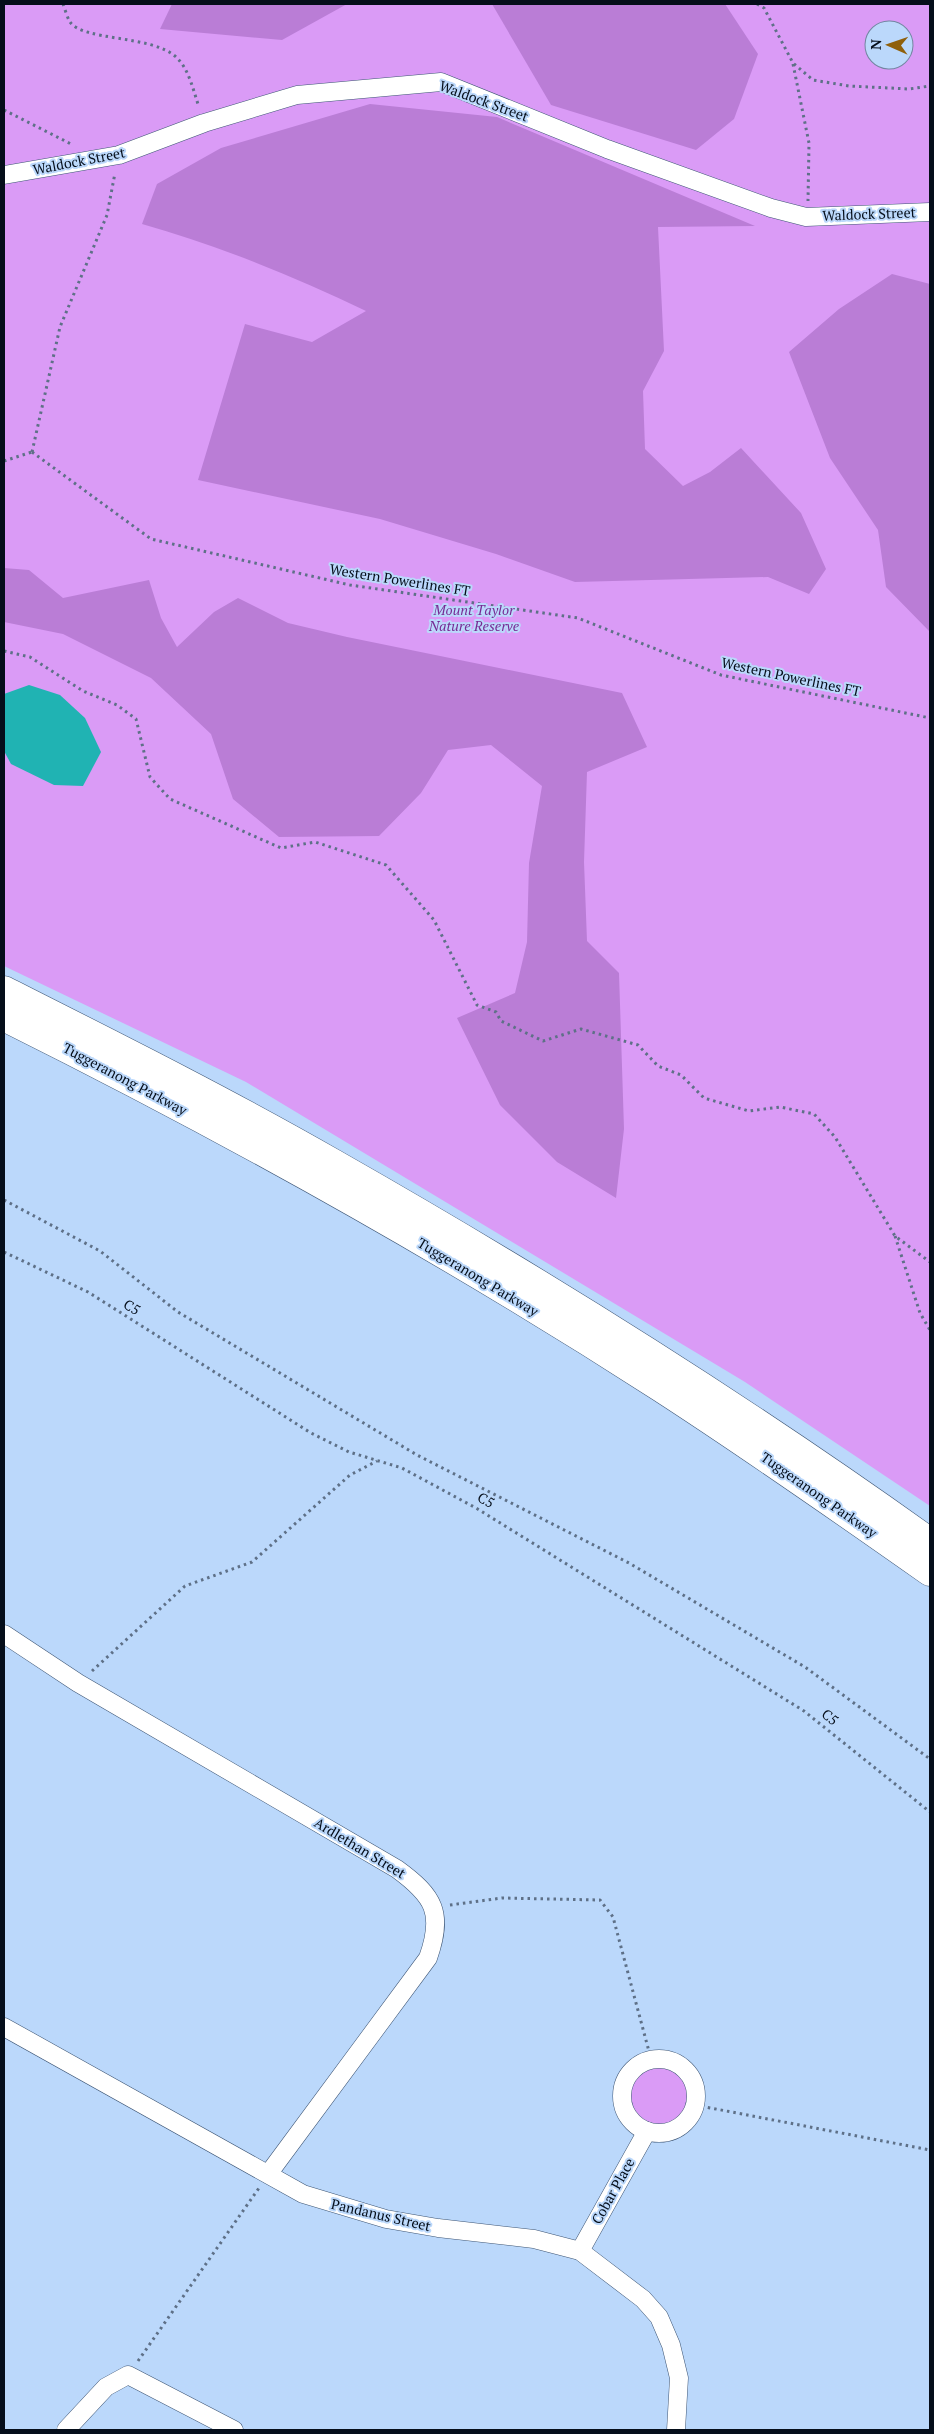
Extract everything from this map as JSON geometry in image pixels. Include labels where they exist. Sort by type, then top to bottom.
[{"type":"highway","name":"Tuggeranong Parkway","points":[[4,990],[148,1063],[299,1144],[482,1249],[629,1339],[767,1429],[930,1542]]},
{"type":"highway","name":"Tuggeranong Parkway","points":[[4,1017],[120,1075],[298,1171],[489,1282],[658,1386],[930,1572]]},
{"type":"street","name":"Waldock Street","points":[[4,175],[119,155],[204,123],[297,95],[441,82],[608,149],[772,208],[806,217],[930,212]]},
{"type":"street","name":"Ardlethan Street","points":[[4,1634],[78,1683],[397,1868],[423,1890],[434,1907]]},
{"type":"street","points":[[269,2174],[428,1958],[437,1922],[434,1907]]},
{"type":"street","name":"Pandanus Street","points":[[4,2027],[303,2194],[386,2219],[438,2228],[534,2239],[580,2251],[643,2299],[659,2317],[671,2345],[679,2378],[676,2430]]},
{"type":"street","points":[[651,2060],[668,2060],[685,2069],[695,2086],[695,2105],[690,2117],[675,2129],[663,2132],[647,2131],[629,2117],[623,2106],[622,2093],[626,2080],[633,2070],[643,2062],[651,2060]]},
{"type":"street","name":"Cobar Place","points":[[580,2251],[647,2131]]},
{"type":"street","points":[[66,2430],[106,2387],[128,2376],[234,2430]]},
{"type":"path","points":[[63,4],[70,23],[85,32],[147,42],[174,55],[186,71],[204,123]]},
{"type":"path","points":[[757,4],[764,8],[793,63],[809,143],[809,194],[806,217]]},
{"type":"path","points":[[793,63],[813,80],[859,86],[909,89],[930,86]]},
{"type":"path","points":[[4,110],[101,158]]},
{"type":"path","points":[[4,461],[32,452],[60,327],[107,215],[119,155]]},
{"type":"path","name":"Western Powerlines FT","points":[[32,452],[150,539],[350,585],[578,618],[720,675],[930,718]]},
{"type":"path","points":[[4,651],[30,657],[83,691],[117,705],[136,719],[150,777],[170,799],[280,848],[315,842],[386,865],[434,920],[477,1005],[496,1012],[501,1021],[543,1041],[581,1029],[638,1045],[658,1066],[681,1075],[704,1098],[749,1110],[780,1107],[814,1114],[836,1137],[894,1236],[920,1313],[930,1330]]},
{"type":"path","points":[[4,1200],[100,1250],[178,1312],[409,1450],[629,1563],[805,1667],[930,1759]]},
{"type":"path","points":[[894,1236],[930,1262]]},
{"type":"path","name":"C5","points":[[4,1252],[88,1292],[311,1433],[349,1452],[402,1468],[476,1508],[804,1711],[930,1812]]},
{"type":"path","points":[[78,1683],[185,1586],[252,1562],[350,1475],[378,1461]]},
{"type":"path","points":[[434,1907],[502,1898],[600,1900],[612,1917],[651,2060]]},
{"type":"path","points":[[695,2105],[930,2150]]},
{"type":"path","points":[[128,2376],[269,2174]]},
{"type":"green space","name":"Mount Taylor Nature Reserve","points":[[4,4],[930,4],[930,1506],[745,1382],[246,1082],[4,966]]},
{"type":"green space","points":[[659,2065],[675,2070],[680,2074],[684,2079],[689,2095],[684,2111],[680,2116],[675,2120],[659,2125],[643,2120],[638,2116],[634,2111],[629,2095],[634,2079],[638,2074],[643,2070]]},
{"type":"shaded area","points":[[172,4],[347,4],[282,40],[160,29]]},
{"type":"shaded area","points":[[492,4],[725,4],[758,54],[734,119],[696,150],[551,105]]},
{"type":"shaded area","points":[[370,104],[497,117],[755,226],[658,227],[664,351],[643,391],[645,449],[683,486],[710,472],[741,448],[801,513],[826,569],[809,594],[768,577],[575,582],[496,554],[380,519],[198,480],[245,324],[312,342],[366,311],[256,263],[142,224],[157,184],[221,148]]},
{"type":"shaded area","points":[[892,274],[930,284],[930,632],[886,587],[878,530],[830,458],[789,352],[839,309]]},
{"type":"shaded area","points":[[4,568],[29,570],[63,598],[149,580],[161,618],[177,647],[214,612],[238,598],[288,623],[347,637],[622,693],[647,747],[587,772],[584,862],[587,941],[619,973],[624,1129],[616,1198],[557,1162],[500,1105],[457,1018],[515,993],[527,942],[529,863],[542,786],[491,745],[448,750],[421,793],[379,836],[279,837],[233,799],[211,734],[151,678],[63,634],[4,622]]},
{"type":"shaded area","points":[[29,685],[60,695],[85,718],[101,752],[83,786],[54,785],[11,764],[4,751],[4,694]]}]
